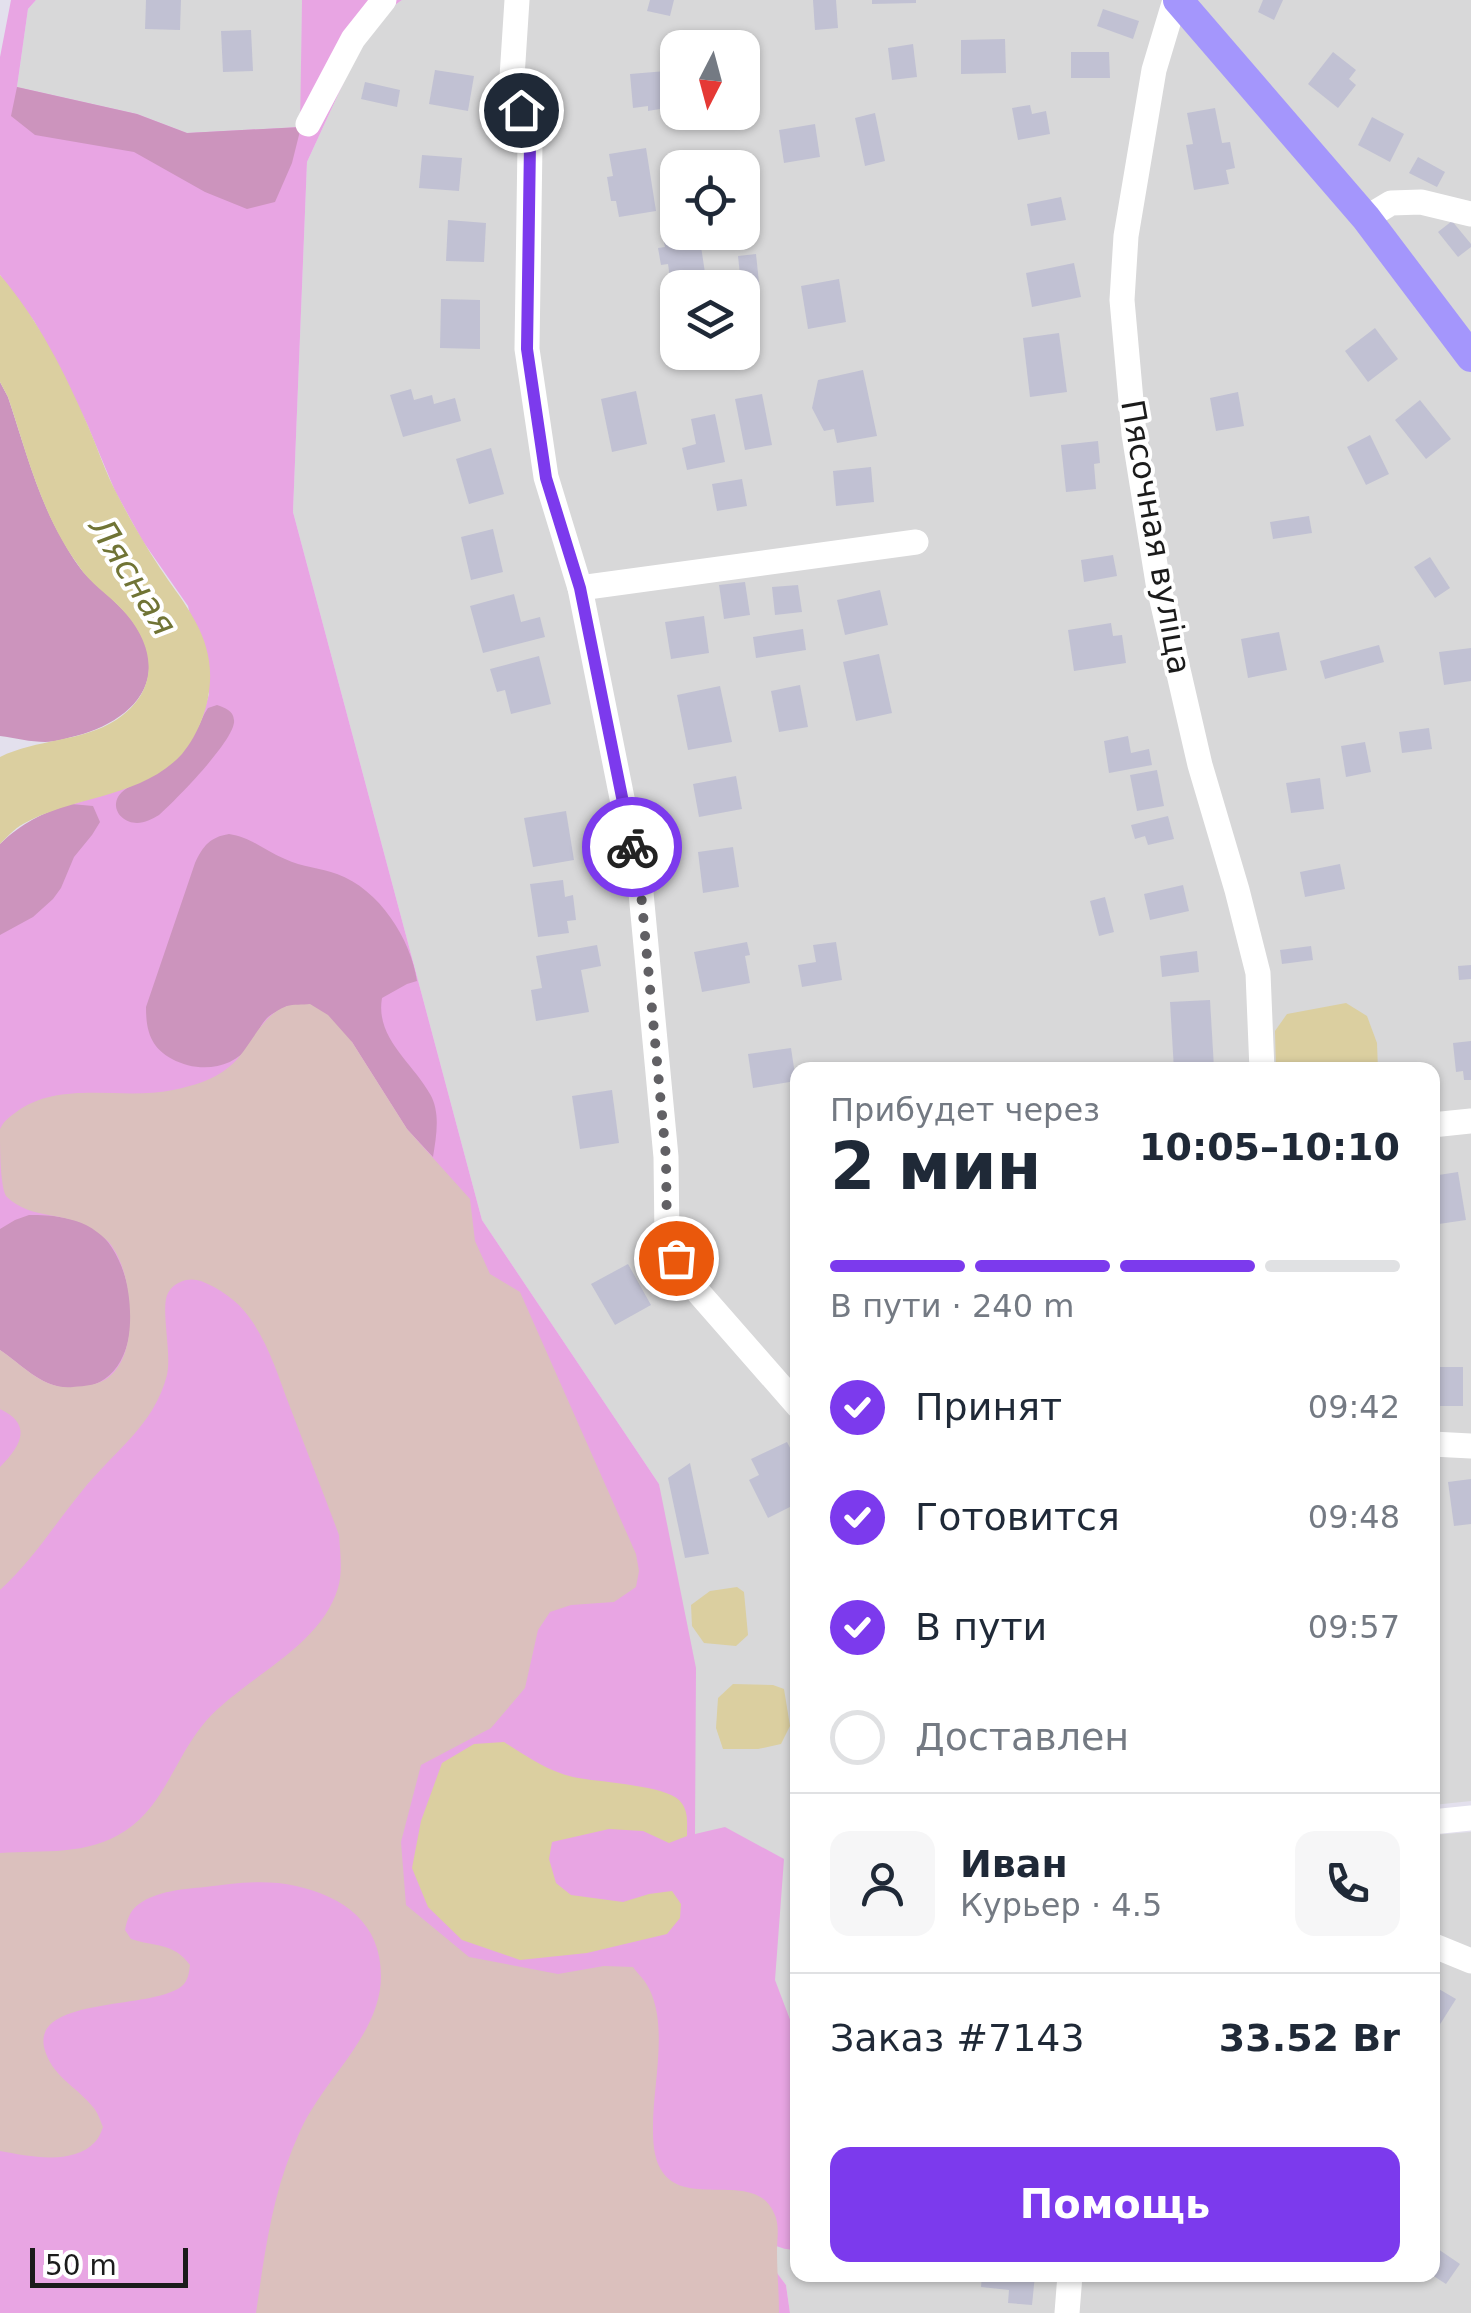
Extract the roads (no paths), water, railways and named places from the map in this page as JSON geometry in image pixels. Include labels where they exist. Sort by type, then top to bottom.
[{"type":"main road","points":[[1177,0],[1366,218],[1471,358]]},
{"type":"street","points":[[308,124],[353,39],[384,0]]},
{"type":"street","points":[[517,0],[512,77],[530,143],[527,349],[546,478],[580,588],[641,893],[666,1157],[667,1239],[684,1277],[790,1397]]},
{"type":"street","name":"Пясочная вуліца","points":[[1177,0],[1154,70],[1126,236],[1122,300],[1134,434],[1158,583],[1200,765],[1258,973],[1262,1062]]},
{"type":"street","points":[[1366,218],[1391,203],[1420,202],[1471,214]]},
{"type":"street","points":[[580,588],[916,542]]},
{"type":"street","points":[[1440,1124],[1471,1121]]},
{"type":"street","points":[[1440,1444],[1471,1446]]},
{"type":"street","points":[[1440,1821],[1471,1818]]},
{"type":"street","points":[[1440,1947],[1471,1961]]},
{"type":"street","points":[[1067,2313],[1069,2282]]},
{"type":"water","name":"Лясная","points":[[0,275],[50,347],[123,505],[197,624],[210,673],[208,698],[195,734],[182,754],[166,768],[127,788],[42,815],[20,826],[0,844],[0,757],[89,733],[116,720],[140,697],[146,684],[148,657],[137,629],[122,609],[88,578],[64,544],[38,488],[0,382]]},
{"type":"water","points":[[1346,1003],[1367,1016],[1377,1043],[1378,1062],[1276,1062],[1275,1031],[1287,1014]]},
{"type":"water","points":[[737,1587],[744,1592],[748,1635],[736,1646],[704,1643],[692,1626],[691,1605],[710,1591]]},
{"type":"water","points":[[733,1684],[784,1689],[790,1726],[781,1744],[758,1749],[723,1749],[716,1728],[718,1698]]},
{"type":"water","points":[[504,1742],[563,1774],[645,1787],[679,1800],[686,1812],[687,1836],[669,1843],[643,1831],[609,1829],[552,1842],[549,1859],[556,1883],[571,1895],[623,1902],[672,1891],[681,1904],[680,1918],[667,1934],[587,1953],[520,1960],[462,1940],[428,1907],[412,1868],[421,1821],[442,1763],[474,1744]]}]
